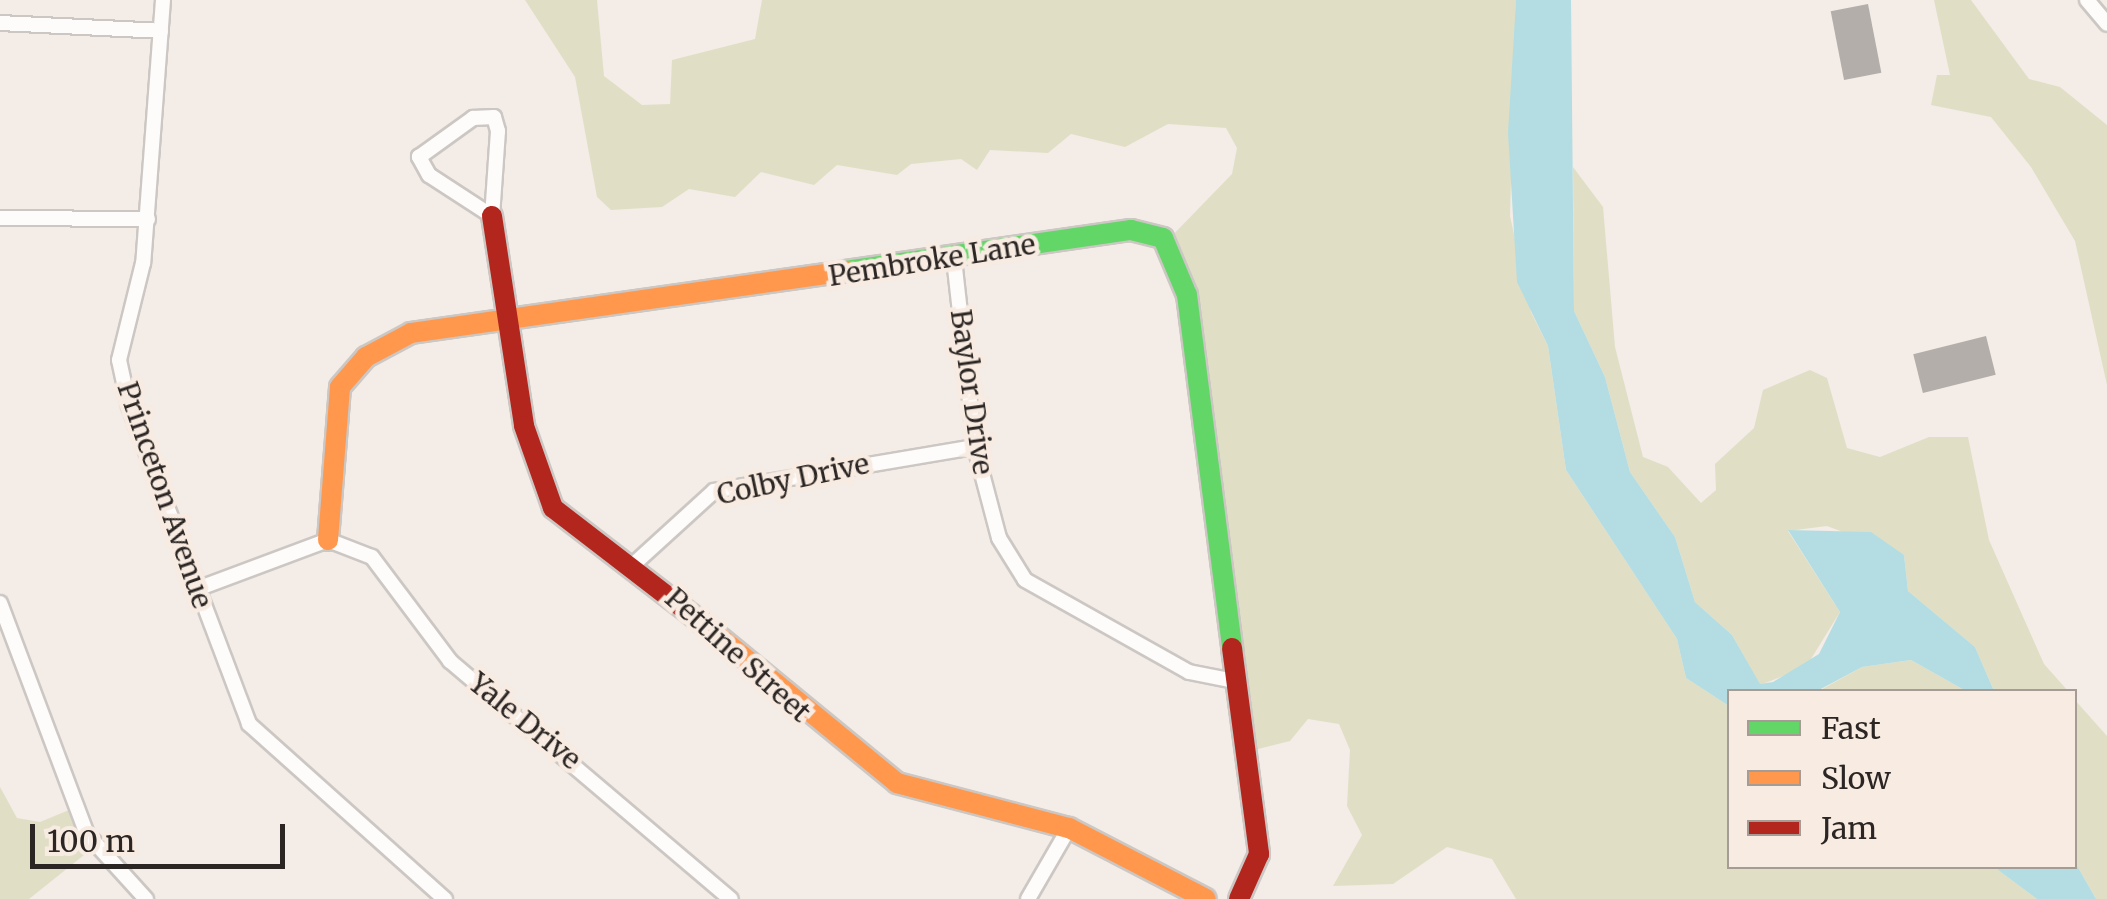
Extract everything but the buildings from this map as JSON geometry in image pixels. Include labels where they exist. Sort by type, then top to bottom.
[{"type":"street","name":"Princeton Avenue","points":[[163,0],[148,220],[119,360],[197,590],[249,724],[445,899]]},
{"type":"street","points":[[2087,0],[2107,24]]},
{"type":"street","points":[[0,23],[161,31]]},
{"type":"street","name":"Pettine Street","points":[[492,216],[429,175],[419,156],[472,118],[494,117],[498,131],[492,216],[537,481],[554,508],[635,562],[897,783],[1069,828],[1206,899]]},
{"type":"street","points":[[0,218],[148,220]]},
{"type":"street","name":"Pembroke Lane","points":[[328,540],[340,387],[366,357],[411,333],[510,316],[954,260],[1131,230],[1163,238],[1188,294],[1234,681],[1259,854],[1239,899]]},
{"type":"street","name":"Baylor Drive","points":[[954,260],[975,446],[999,538],[1025,580],[1189,672],[1234,681]]},
{"type":"street","name":"Colby Drive","points":[[635,562],[714,491],[975,446]]},
{"type":"street","points":[[197,590],[328,540]]},
{"type":"street","name":"Yale Drive","points":[[328,540],[372,558],[450,661],[731,899]]},
{"type":"street","points":[[0,603],[87,834],[146,899]]},
{"type":"street","points":[[1028,899],[1069,828]]},
{"type":"green space","points":[[525,0],[597,0],[604,76],[642,105],[670,104],[672,60],[755,39],[762,0],[1516,0],[1510,216],[1531,312],[1548,346],[1566,470],[1677,639],[1686,678],[1727,705],[1727,869],[1997,869],[2037,899],[1516,899],[1492,859],[1447,847],[1393,884],[1333,886],[1362,835],[1347,806],[1350,750],[1339,724],[1308,719],[1290,741],[1246,752],[1167,241],[1232,174],[1237,148],[1226,128],[1168,124],[1125,147],[1071,134],[1048,153],[990,150],[977,170],[961,159],[911,164],[897,175],[837,165],[814,185],[761,172],[735,197],[689,189],[662,207],[611,210],[597,197],[575,77]]},
{"type":"green space","points":[[1934,0],[1971,0],[2029,79],[2060,87],[2107,125],[2107,385],[2075,241],[2031,167],[1991,117],[1931,105],[1937,75],[1950,75]]},
{"type":"green space","points":[[1573,167],[1603,207],[1615,347],[1643,457],[1668,467],[1701,503],[1716,490],[1715,464],[1754,428],[1763,390],[1810,370],[1827,378],[1847,448],[1880,457],[1929,437],[1968,437],[1989,540],[2044,664],[2066,689],[1993,689],[1975,647],[1908,591],[1904,555],[1827,526],[1788,531],[1840,612],[1806,667],[1760,685],[1732,635],[1695,602],[1675,537],[1630,472],[1605,377],[1574,311]]},
{"type":"green space","points":[[1911,660],[1962,689],[1822,689],[1862,667]]},
{"type":"green space","points":[[2077,702],[2107,736],[2107,899],[2096,899],[2077,866]]},
{"type":"green space","points":[[0,787],[17,818],[40,822],[74,808],[94,847],[29,899],[0,899]]},
{"type":"water","points":[[1516,0],[1571,0],[1574,311],[1605,377],[1630,472],[1675,537],[1695,602],[1732,635],[1760,684],[1773,682],[1819,654],[1840,612],[1788,530],[1871,532],[1904,555],[1908,591],[1975,647],[1993,689],[1962,689],[1911,660],[1862,667],[1821,689],[1727,689],[1727,705],[1686,678],[1677,639],[1566,470],[1548,346],[1517,282],[1508,133]]},
{"type":"water","points":[[2077,866],[2096,899],[2037,899],[1997,869],[2077,869]]},
{"type":"traffic: fast","points":[[846,271],[1131,230],[1163,238],[1187,295],[1232,648]]},
{"type":"traffic: slow","points":[[328,540],[340,387],[366,357],[411,333],[846,271]]},
{"type":"traffic: slow","points":[[706,626],[897,783],[1069,828],[1206,899]]},
{"type":"traffic: jam","points":[[492,216],[524,426],[553,508],[706,626]]},
{"type":"traffic: jam","points":[[1232,648],[1259,854],[1239,899]]}]
